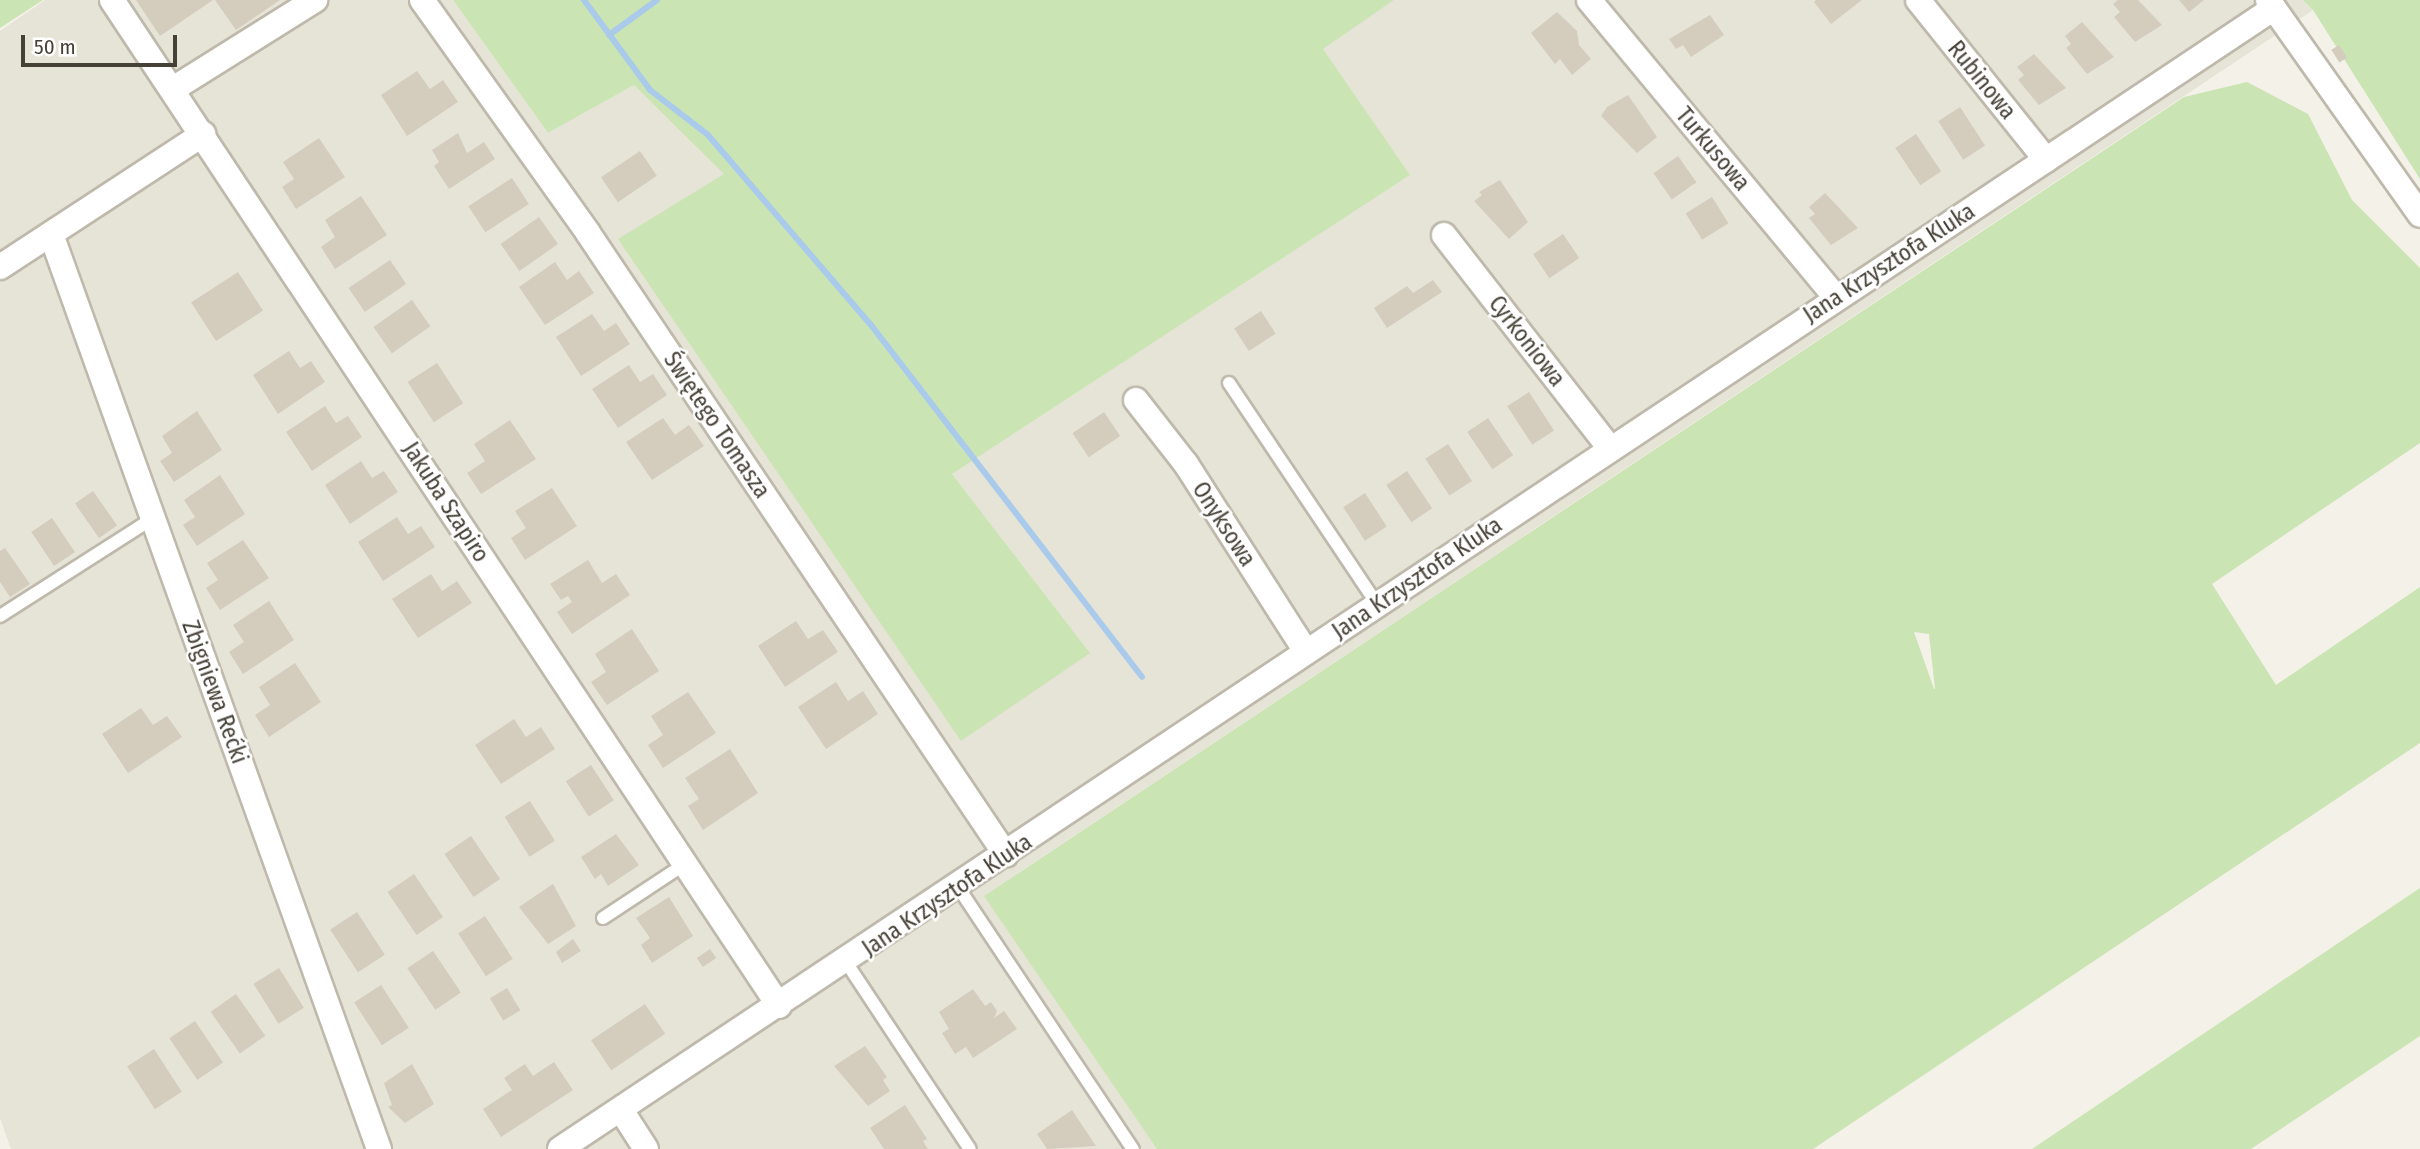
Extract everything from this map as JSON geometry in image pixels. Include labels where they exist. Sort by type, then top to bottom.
[{"type":"street","name":"Jakuba Szapiro","points":[[112,0],[779,1006]]},
{"type":"street","points":[[173,89],[315,0]]},
{"type":"street","name":"Świętego Tomasza","points":[[422,0],[588,233],[1006,855]]},
{"type":"street","name":"Turkusowa","points":[[1589,0],[1836,298]]},
{"type":"street","name":"Rubinowa","points":[[1918,0],[2046,160]]},
{"type":"street","points":[[2271,4],[2420,215]]},
{"type":"street","name":"Jana Krzysztofa Kluka","points":[[560,1149],[846,962],[1610,448],[2046,160],[2271,4]]},
{"type":"street","points":[[0,267],[203,134]]},
{"type":"street","name":"Zbigniewa Rećki","points":[[51,234],[379,1149]]},
{"type":"street","name":"Cyrkoniowa","points":[[1444,235],[1610,448]]},
{"type":"street","name":"Onyksowa","points":[[1136,400],[1186,464],[1306,652]]},
{"type":"street","points":[[621,1110],[646,1149]]},
{"type":"lane","points":[[1230,383],[1377,604]]},
{"type":"lane","points":[[0,616],[153,518]]},
{"type":"lane","points":[[603,918],[685,864]]},
{"type":"lane","points":[[958,887],[1133,1149]]},
{"type":"lane","points":[[846,962],[970,1149]]},
{"type":"shaded area","points":[[45,0],[453,0],[548,133],[634,85],[725,174],[618,240],[1090,653],[952,474],[1410,175],[1322,49],[1394,0],[2303,0],[2313,10],[985,895],[1157,1149],[11,1149],[0,1118],[0,274],[10,267],[0,252],[0,31]]},
{"type":"green space","points":[[0,0],[43,0],[0,28]]},
{"type":"green space","points":[[453,0],[1394,0],[1323,49],[1410,175],[952,474],[1090,653],[961,741],[618,239],[724,174],[634,85],[548,133]]},
{"type":"green space","points":[[2303,0],[2420,0],[2420,179],[2313,10]]},
{"type":"green space","points":[[2247,82],[2308,114],[2352,200],[2420,268],[2420,443],[2212,584],[2276,685],[2420,587],[2420,743],[1813,1149],[1157,1149],[984,896],[2184,97]],"holes":[[[1914,632],[1929,634],[1935,689]]]},
{"type":"green space","points":[[2420,888],[2420,1036],[2251,1149],[2032,1149]]},
{"type":"building","points":[[136,0],[213,0],[160,36]]},
{"type":"building","points":[[215,0],[280,0],[236,30]]},
{"type":"building","points":[[1816,0],[1862,0],[1831,24],[1814,2]]},
{"type":"building","points":[[2118,0],[2138,0],[2162,25],[2135,42],[2114,17],[2120,12],[2113,4]]},
{"type":"building","points":[[2179,0],[2204,0],[2189,12]]},
{"type":"building","points":[[1557,12],[1577,31],[1579,45],[1591,59],[1572,75],[1560,59],[1555,64],[1531,33]]},
{"type":"building","points":[[1710,15],[1724,35],[1691,57],[1683,45],[1676,49],[1669,39]]},
{"type":"building","points":[[2082,22],[2114,57],[2087,74],[2066,48],[2071,44],[2065,36]]},
{"type":"building","points":[[2339,45],[2347,58],[2339,62],[2331,50]]},
{"type":"building","points":[[2034,54],[2066,88],[2039,105],[2018,80],[2024,75],[2017,67]]},
{"type":"building","points":[[417,71],[430,89],[443,80],[458,102],[407,136],[381,95]]},
{"type":"building","points":[[1628,95],[1657,137],[1637,153],[1601,116],[1607,107]]},
{"type":"building","points":[[1960,107],[1985,146],[1963,160],[1938,121]]},
{"type":"building","points":[[458,133],[467,153],[484,142],[495,159],[449,189],[434,166],[439,162],[432,150]]},
{"type":"building","points":[[1916,134],[1941,171],[1920,185],[1895,148]]},
{"type":"building","points":[[319,138],[345,177],[296,209],[282,187],[294,179],[283,162]]},
{"type":"building","points":[[640,151],[657,176],[618,202],[601,177]]},
{"type":"building","points":[[1678,156],[1696,182],[1672,199],[1653,173]]},
{"type":"building","points":[[512,178],[529,204],[485,232],[468,206]]},
{"type":"building","points":[[1500,180],[1528,222],[1509,239],[1474,201],[1482,195],[1479,192]]},
{"type":"building","points":[[1825,193],[1858,228],[1831,245],[1809,218],[1815,214],[1809,207]]},
{"type":"building","points":[[361,196],[387,235],[335,269],[321,247],[335,237],[325,220]]},
{"type":"building","points":[[1712,197],[1728,223],[1702,240],[1686,213]]},
{"type":"building","points":[[539,217],[558,244],[519,271],[500,244]]},
{"type":"building","points":[[1563,234],[1579,258],[1549,278],[1533,254]]},
{"type":"building","points":[[390,260],[406,284],[365,312],[349,288]]},
{"type":"building","points":[[555,262],[567,280],[579,271],[594,293],[545,325],[519,287]]},
{"type":"building","points":[[238,272],[263,311],[216,341],[191,302]]},
{"type":"building","points":[[1433,280],[1442,292],[1387,328],[1374,308],[1407,286],[1413,293]]},
{"type":"building","points":[[412,300],[430,326],[392,353],[373,327]]},
{"type":"building","points":[[1261,311],[1276,334],[1249,351],[1234,328]]},
{"type":"building","points":[[592,314],[604,331],[616,323],[630,344],[581,376],[556,337]]},
{"type":"building","points":[[289,351],[300,368],[311,361],[325,382],[278,414],[253,375]]},
{"type":"building","points":[[437,363],[463,403],[434,422],[408,382]]},
{"type":"building","points":[[629,365],[640,382],[653,374],[667,395],[618,428],[592,389]]},
{"type":"building","points":[[1529,392],[1554,431],[1532,445],[1507,406]]},
{"type":"building","points":[[325,406],[336,423],[348,416],[362,437],[312,471],[286,432]]},
{"type":"building","points":[[197,411],[222,450],[174,482],[160,461],[172,453],[162,436]]},
{"type":"building","points":[[1104,412],[1120,436],[1089,457],[1072,433]]},
{"type":"building","points":[[663,418],[675,435],[689,425],[704,446],[652,480],[626,442]]},
{"type":"building","points":[[1488,418],[1513,455],[1492,469],[1467,432]]},
{"type":"building","points":[[510,420],[536,459],[481,494],[467,473],[485,461],[474,444]]},
{"type":"building","points":[[1448,444],[1472,481],[1449,496],[1425,459]]},
{"type":"building","points":[[361,461],[372,478],[384,471],[398,492],[350,524],[325,485]]},
{"type":"building","points":[[1407,471],[1432,508],[1411,522],[1386,485]]},
{"type":"building","points":[[220,475],[245,514],[197,546],[183,525],[195,517],[184,500]]},
{"type":"building","points":[[552,488],[577,526],[525,560],[511,538],[526,528],[515,511]]},
{"type":"building","points":[[93,491],[117,525],[99,538],[75,504]]},
{"type":"building","points":[[1365,493],[1387,527],[1365,541],[1343,507]]},
{"type":"building","points":[[397,517],[408,534],[421,526],[435,547],[383,581],[358,542]]},
{"type":"building","points":[[52,518],[75,552],[54,566],[31,532]]},
{"type":"building","points":[[243,540],[269,578],[220,610],[206,588],[218,580],[207,563]]},
{"type":"building","points":[[5,548],[30,584],[10,597],[0,582],[0,551]]},
{"type":"building","points":[[588,560],[602,583],[616,574],[630,595],[572,634],[557,612],[572,602],[568,596],[561,600],[550,584]]},
{"type":"building","points":[[431,574],[442,591],[457,581],[472,603],[418,638],[392,599]]},
{"type":"building","points":[[269,601],[294,640],[243,674],[229,652],[244,642],[233,625]]},
{"type":"building","points":[[796,621],[808,639],[823,630],[838,652],[785,687],[758,646]]},
{"type":"building","points":[[632,629],[659,671],[607,705],[591,682],[606,672],[595,654]]},
{"type":"building","points":[[295,663],[321,702],[269,737],[255,715],[270,705],[259,687]]},
{"type":"building","points":[[836,682],[848,701],[863,691],[878,714],[826,749],[798,707]]},
{"type":"building","points":[[688,692],[716,733],[663,768],[648,745],[663,735],[651,716]]},
{"type":"building","points":[[141,708],[153,725],[167,716],[182,737],[128,773],[102,734]]},
{"type":"building","points":[[514,719],[526,737],[541,727],[555,749],[501,784],[475,745]]},
{"type":"building","points":[[730,749],[758,793],[703,830],[688,806],[699,799],[685,778]]},
{"type":"building","points":[[591,765],[614,800],[589,817],[566,781]]},
{"type":"building","points":[[530,801],[555,841],[529,857],[505,817]]},
{"type":"building","points":[[616,834],[639,865],[608,886],[601,874],[595,879],[581,857]]},
{"type":"building","points":[[471,836],[500,879],[474,897],[444,854]]},
{"type":"building","points":[[414,874],[443,917],[417,935],[387,892]]},
{"type":"building","points":[[553,884],[576,926],[548,944],[519,907]]},
{"type":"building","points":[[669,897],[693,936],[652,963],[641,945],[650,938],[636,918]]},
{"type":"building","points":[[357,912],[385,955],[358,972],[330,929]]},
{"type":"building","points":[[485,916],[513,959],[486,976],[458,933]]},
{"type":"building","points":[[573,939],[581,951],[562,963],[556,952]]},
{"type":"building","points":[[710,949],[716,958],[703,967],[697,958]]},
{"type":"building","points":[[433,951],[461,992],[435,1010],[407,968]]},
{"type":"building","points":[[279,968],[304,1008],[278,1024],[254,984]]},
{"type":"building","points":[[381,985],[409,1028],[382,1045],[354,1002]]},
{"type":"building","points":[[507,988],[520,1010],[503,1021],[490,998]]},
{"type":"building","points":[[973,989],[985,1006],[991,1002],[997,1011],[994,1018],[1004,1011],[1017,1029],[973,1058],[966,1047],[955,1054],[942,1033],[949,1029],[939,1012]]},
{"type":"building","points":[[236,994],[265,1036],[240,1054],[211,1012]]},
{"type":"building","points":[[645,1004],[665,1034],[611,1070],[591,1040]]},
{"type":"building","points":[[195,1021],[223,1062],[197,1080],[169,1038]]},
{"type":"building","points":[[865,1046],[887,1077],[883,1080],[890,1091],[868,1106],[834,1066]]},
{"type":"building","points":[[154,1049],[182,1092],[155,1109],[127,1066]]},
{"type":"building","points":[[554,1062],[573,1090],[501,1137],[483,1109],[512,1090],[504,1078],[525,1064],[533,1076]]},
{"type":"building","points":[[412,1064],[434,1104],[405,1123],[388,1107],[392,1105],[384,1083]]},
{"type":"building","points":[[905,1105],[927,1139],[923,1141],[928,1149],[884,1149],[870,1128]]},
{"type":"building","points":[[1072,1110],[1096,1146],[1047,1149],[1037,1134]]},
{"type":"waterway","points":[[584,0],[650,90],[708,135],[871,325],[1142,677]]},
{"type":"waterway","points":[[609,35],[657,0]]}]
